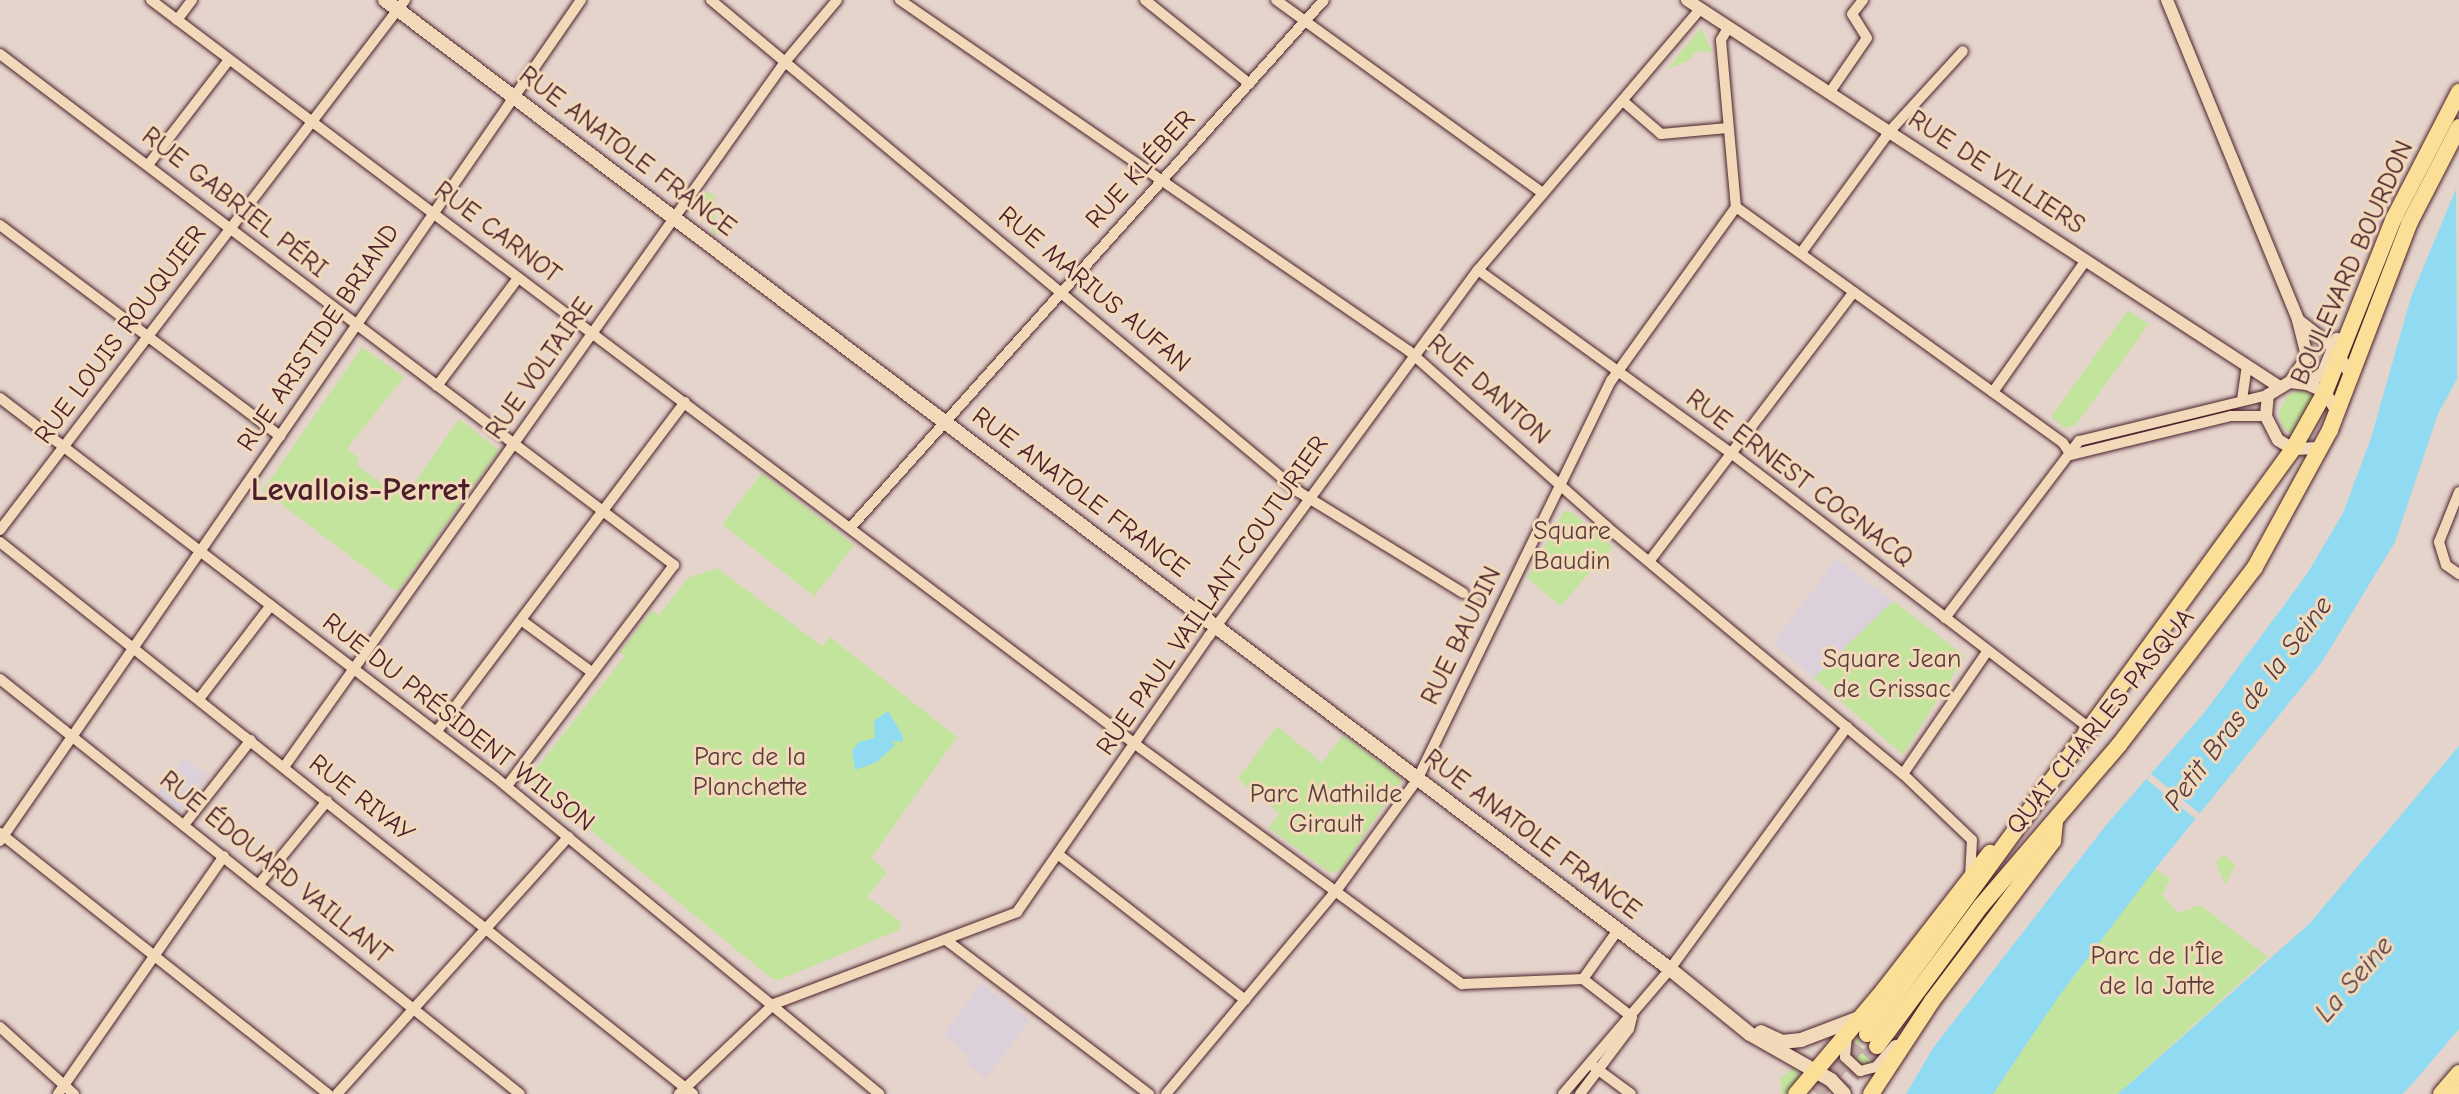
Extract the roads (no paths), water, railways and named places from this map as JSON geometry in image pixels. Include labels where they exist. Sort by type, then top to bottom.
[{"type":"main road","name":"RUE ANATOLE FRANCE","points":[[385,0],[402,5],[513,97],[1744,1026]]},
{"type":"main road","name":"BOULEVARD BOURDON","points":[[2312,415],[2325,392],[2337,344],[2394,218],[2459,93]]},
{"type":"main road","name":"BOULEVARD BOURDON","points":[[2337,412],[2410,222],[2459,127]]},
{"type":"main road","name":"QUAI CHARLES PASQUA","points":[[1865,1030],[1981,906],[2119,746],[2255,567],[2337,412]]},
{"type":"main road","name":"QUAI CHARLES PASQUA","points":[[1865,1030],[2020,826],[2293,449],[2312,415]]},
{"type":"main road","points":[[1871,1094],[1910,1031],[2053,841],[2055,821]]},
{"type":"main road","points":[[1797,1093],[1814,1070],[1865,1030],[2005,833],[2020,826]]},
{"type":"main road","points":[[1744,1026],[1788,1042],[1865,1030]]},
{"type":"main road","points":[[1744,1026],[1775,1053],[1814,1070],[1844,1094]]},
{"type":"main road","points":[[2441,1094],[2459,1073]]},
{"type":"street","name":"RUE CARNOT","points":[[151,0],[1135,744],[1462,984],[1583,979]]},
{"type":"street","points":[[177,20],[192,0]]},
{"type":"street","name":"RUE ARISTIDE BRIAND","points":[[1,836],[581,0]]},
{"type":"street","name":"RUE MARIUS AUFAN","points":[[711,0],[1308,499],[1463,593]]},
{"type":"street","name":"RUE VOLTAIRE","points":[[284,767],[785,62],[837,0]]},
{"type":"street","name":"RUE DANTON","points":[[900,0],[1415,355],[1562,485],[1903,774],[1972,840],[1974,857],[1969,881]]},
{"type":"street","points":[[1145,0],[1250,83]]},
{"type":"street","points":[[1276,0],[1543,193]]},
{"type":"street","name":"RUE KLÉBER","points":[[851,527],[1307,23],[1324,0]]},
{"type":"street","name":"RUE DE VILLIERS","points":[[1687,0],[1704,5],[1728,27],[1891,131],[2279,388]]},
{"type":"street","points":[[1830,92],[1867,38],[1852,14],[1863,0]]},
{"type":"street","points":[[2167,0],[2298,320],[2306,357],[2279,388],[2266,416]]},
{"type":"street","name":"RUE LOUIS ROUQUIER","points":[[0,530],[402,5]]},
{"type":"street","name":"RUE PAUL VAILLANT-COUTURIER","points":[[686,1092],[774,1004],[1017,912],[1308,499],[1478,270],[1704,5]]},
{"type":"street","points":[[1728,27],[1721,40],[1737,208],[2063,443],[2071,455]]},
{"type":"street","points":[[1801,253],[1891,131],[1963,51]]},
{"type":"street","name":"RUE GABRIEL PÉRI","points":[[0,54],[674,565],[593,673]]},
{"type":"street","points":[[148,165],[229,60]]},
{"type":"street","points":[[1622,101],[1661,134],[1728,128]]},
{"type":"street","name":"RUE BAUDIN","points":[[1166,1094],[1336,891],[1417,780],[1492,610],[1562,485],[1618,371],[1737,208]]},
{"type":"street","points":[[0,225],[279,436]]},
{"type":"street","points":[[1993,392],[2086,260]]},
{"type":"street","name":"RUE ERNEST COGNACQ","points":[[1478,270],[1731,453],[1987,652],[2090,728]]},
{"type":"street","points":[[437,386],[518,278]]},
{"type":"street","points":[[1651,559],[1854,292]]},
{"type":"street","points":[[2298,320],[2337,344],[2351,375]]},
{"type":"street","points":[[1945,618],[2079,441],[2242,400],[2279,388],[2307,384],[2323,373],[2337,344]]},
{"type":"street","points":[[2242,400],[2247,366]]},
{"type":"street","points":[[2307,384],[2325,392],[2337,412]]},
{"type":"street","name":"RUE DU PRÉSIDENT WILSON","points":[[0,398],[507,786],[774,1004],[879,1094]]},
{"type":"street","points":[[436,731],[685,402]]},
{"type":"street","points":[[2071,455],[2231,416],[2266,416]]},
{"type":"street","points":[[2266,416],[2278,440],[2293,449],[2320,447]]},
{"type":"street","points":[[2457,495],[2439,542],[2446,565],[2459,574]]},
{"type":"street","name":"RUE RIVAY","points":[[0,542],[487,928],[686,1092]]},
{"type":"street","points":[[199,699],[271,605]]},
{"type":"street","points":[[507,786],[593,673],[521,620]]},
{"type":"street","points":[[1903,774],[1987,652]]},
{"type":"street","name":"RUE ÉDOUARD VAILLANT","points":[[0,679],[260,883],[520,1094]]},
{"type":"street","points":[[1580,1094],[1629,1029],[1632,1017],[1847,727]]},
{"type":"street","points":[[184,825],[251,740]]},
{"type":"street","points":[[260,883],[327,801]]},
{"type":"street","points":[[1,836],[328,1094]]},
{"type":"street","points":[[337,1094],[568,837]]},
{"type":"street","points":[[1059,855],[1245,1000]]},
{"type":"street","points":[[61,1090],[224,856]]},
{"type":"street","points":[[1618,930],[1583,979],[1632,1017]]},
{"type":"street","points":[[946,940],[1149,1094]]},
{"type":"street","points":[[1563,1094],[1619,1023],[1632,1017]]},
{"type":"street","points":[[0,1027],[61,1090],[74,1094]]},
{"type":"street","points":[[1865,1030],[1845,1040],[1844,1057],[1851,1067],[1864,1071],[1876,1067],[1910,1031]]},
{"type":"street","points":[[1588,1062],[1631,1094]]},
{"type":"water","name":"Petit Bras de la Seine","points":[[2456,189],[2457,379],[2438,414],[2395,542],[2322,662],[2155,869],[2059,996],[1993,1094],[1906,1094],[1933,1048],[2107,824],[2204,713],[2307,574],[2343,513],[2371,438],[2411,297]]},
{"type":"water","points":[[888,711],[903,736],[902,742],[891,741],[895,745],[877,762],[855,770],[852,751],[859,742],[875,738],[874,721]]},
{"type":"water","name":"La Seine","points":[[2459,746],[2459,1029],[2414,1082],[2402,1094],[2118,1094],[2310,923]]},
{"type":"tunnel","points":[[1463,593],[1486,607]]},
{"type":"tunnel","points":[[1817,1094],[1867,1034]]},
{"type":"tunnel","points":[[1836,1094],[1877,1046]]},
{"type":"district","name":"Levallois-Perret","points":[[360,490]]},
{"type":"park label","name":"Square Baudin","points":[[1572,547]]},
{"type":"park label","name":"Square Jean de Grissac","points":[[1892,675]]},
{"type":"park label","name":"Parc de la Planchette","points":[[750,773]]},
{"type":"park label","name":"Parc Mathilde Girault","points":[[1326,810]]},
{"type":"park label","name":"Parc de l'Île de la Jatte","points":[[2157,972]]}]
